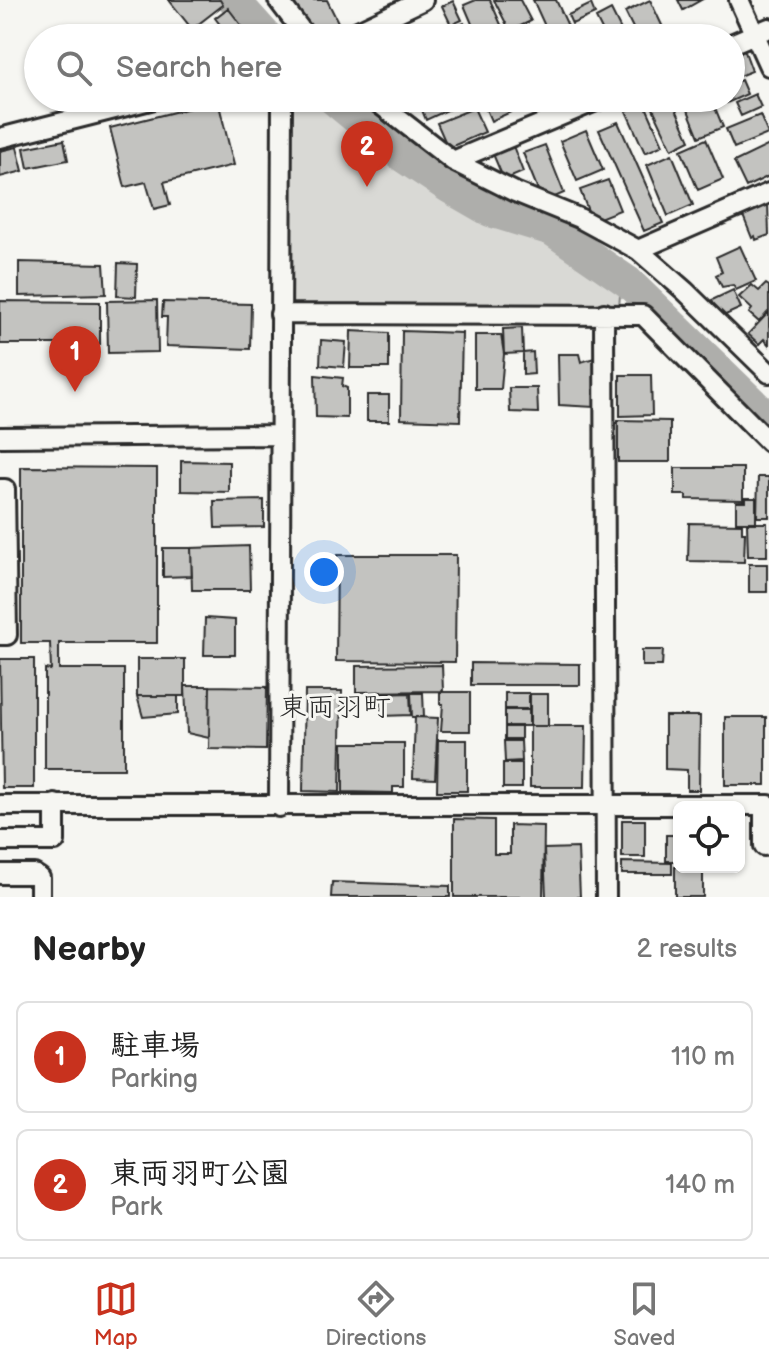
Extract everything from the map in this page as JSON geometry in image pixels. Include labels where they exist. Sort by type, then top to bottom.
[{"type":"street","points":[[278,0],[296,24]]},
{"type":"street","points":[[372,24],[423,0]]},
{"type":"street","points":[[739,0],[762,31],[769,66]]},
{"type":"street","points":[[0,138],[103,112]]},
{"type":"street","points":[[279,807],[282,112]]},
{"type":"street","points":[[390,112],[453,161],[515,192],[579,218],[638,250],[769,373]]},
{"type":"street","points":[[453,161],[570,112]]},
{"type":"street","points":[[638,250],[769,193]]},
{"type":"street","points":[[604,313],[606,897]]},
{"type":"street","points":[[280,314],[643,315],[769,442]]},
{"type":"street","points":[[0,437],[279,435]]},
{"type":"street","points":[[0,489],[5,489],[7,635],[0,635]]},
{"type":"street","points":[[0,841],[55,841],[55,804]]},
{"type":"street","points":[[0,805],[766,805],[764,846]]},
{"type":"street","points":[[0,874],[34,874],[40,878],[40,897]]},
{"type":"shaded area","points":[[290,112],[342,112],[401,160],[487,214],[551,234],[625,287],[620,295],[619,307],[287,306]]},
{"type":"building","points":[[169,0],[220,0],[223,5],[198,24],[188,24]]},
{"type":"building","points":[[293,0],[327,0],[338,22],[334,24],[304,24]]},
{"type":"building","points":[[476,0],[490,0],[501,24],[472,24],[464,5]]},
{"type":"building","points":[[494,0],[520,0],[531,21],[506,24]]},
{"type":"building","points":[[533,0],[556,0],[567,24],[544,24]]},
{"type":"building","points":[[650,0],[661,24],[631,24],[625,12]]},
{"type":"building","points":[[678,0],[701,0],[683,10]]},
{"type":"building","points":[[453,1],[462,20],[451,24],[442,6]]},
{"type":"building","points":[[591,4],[595,14],[572,24],[568,15]]},
{"type":"building","points":[[228,8],[240,24],[220,24],[215,18]]},
{"type":"building","points":[[611,10],[618,24],[599,24],[596,18]]},
{"type":"building","points":[[745,52],[752,71],[745,74]]},
{"type":"building","points":[[755,94],[761,107],[741,116],[739,112],[745,112],[745,98]]},
{"type":"building","points":[[174,112],[221,112],[234,165],[164,182],[170,205],[154,209],[146,182],[125,187],[110,128]]},
{"type":"building","points":[[423,112],[443,112],[426,120]]},
{"type":"building","points":[[464,112],[476,112],[485,132],[448,148],[437,123]]},
{"type":"building","points":[[487,112],[511,112],[491,121]]},
{"type":"building","points":[[626,112],[648,112],[663,145],[645,153]]},
{"type":"building","points":[[655,112],[677,112],[690,140],[672,149]]},
{"type":"building","points":[[689,112],[717,112],[723,127],[699,137]]},
{"type":"building","points":[[760,115],[768,134],[734,148],[726,129]]},
{"type":"building","points":[[618,122],[663,223],[644,231],[599,130]]},
{"type":"building","points":[[586,130],[603,170],[577,181],[560,141]]},
{"type":"building","points":[[706,139],[723,179],[698,190],[681,150]]},
{"type":"building","points":[[64,140],[68,160],[28,168],[24,148]]},
{"type":"building","points":[[545,145],[564,193],[543,202],[523,153]]},
{"type":"building","points":[[769,145],[769,176],[746,187],[734,162]]},
{"type":"building","points":[[513,146],[523,172],[504,180],[493,154]]},
{"type":"building","points":[[17,147],[23,171],[0,177],[0,151]]},
{"type":"building","points":[[672,154],[693,205],[668,216],[647,165]]},
{"type":"building","points":[[608,180],[620,210],[592,221],[580,190]]},
{"type":"building","points":[[768,203],[769,235],[756,240],[755,236],[752,238],[742,213]]},
{"type":"building","points":[[740,246],[756,281],[736,290],[733,285],[722,287],[716,275],[722,272],[716,257]]},
{"type":"building","points":[[19,262],[104,264],[106,294],[19,296]]},
{"type":"building","points":[[118,263],[137,264],[136,297],[117,296]]},
{"type":"building","points":[[766,284],[769,286],[769,311],[759,322],[749,313],[752,309],[739,297],[752,285],[759,291]]},
{"type":"building","points":[[733,290],[741,308],[719,318],[712,300]]},
{"type":"building","points":[[157,300],[158,352],[108,353],[107,301]]},
{"type":"building","points":[[0,301],[100,302],[100,344],[0,344]]},
{"type":"building","points":[[163,302],[251,304],[250,349],[166,346],[167,317],[162,317]]},
{"type":"building","points":[[769,312],[769,345],[764,339],[759,344],[748,334]]},
{"type":"building","points":[[522,328],[523,353],[504,354],[503,329]]},
{"type":"building","points":[[351,331],[389,333],[389,368],[350,368]]},
{"type":"building","points":[[402,331],[462,333],[460,421],[401,419]]},
{"type":"building","points":[[475,335],[501,335],[504,354],[501,389],[475,389]]},
{"type":"building","points":[[321,340],[346,342],[344,367],[320,365]]},
{"type":"building","points":[[533,352],[534,374],[523,375],[523,353]]},
{"type":"building","points":[[558,354],[579,354],[581,362],[594,358],[594,407],[559,405]]},
{"type":"building","points":[[315,375],[343,378],[342,386],[347,388],[347,418],[316,417]]},
{"type":"building","points":[[620,375],[651,375],[652,415],[620,416]]},
{"type":"building","points":[[509,388],[537,388],[538,413],[510,412]]},
{"type":"building","points":[[367,395],[389,395],[389,421],[367,421]]},
{"type":"building","points":[[618,420],[670,421],[670,462],[618,462]]},
{"type":"building","points":[[181,461],[229,462],[229,492],[181,491]]},
{"type":"building","points":[[21,467],[157,468],[157,643],[59,643],[59,669],[124,669],[124,769],[45,769],[45,669],[51,670],[50,643],[21,643]]},
{"type":"building","points":[[675,468],[743,468],[743,500],[686,499],[686,495],[675,495]]},
{"type":"building","points":[[758,477],[769,477],[769,517],[757,517]]},
{"type":"building","points":[[745,498],[756,498],[756,522],[736,522],[736,502],[745,502]]},
{"type":"building","points":[[264,500],[264,527],[215,528],[214,501]]},
{"type":"building","points":[[689,523],[742,524],[742,532],[745,532],[744,562],[688,561]]},
{"type":"building","points":[[747,523],[767,523],[767,556],[748,556]]},
{"type":"building","points":[[249,546],[250,590],[192,590],[191,548]]},
{"type":"building","points":[[163,548],[191,548],[192,576],[163,577]]},
{"type":"building","points":[[337,555],[456,555],[455,662],[336,661]]},
{"type":"building","points":[[749,564],[767,564],[767,592],[749,592]]},
{"type":"building","points":[[205,618],[235,620],[235,655],[204,655]]},
{"type":"building","points":[[642,650],[663,650],[662,666],[642,666]]},
{"type":"building","points":[[0,659],[34,659],[34,788],[2,788]]},
{"type":"building","points":[[137,659],[185,659],[185,696],[137,696]]},
{"type":"building","points":[[471,663],[580,664],[580,685],[471,685]]},
{"type":"building","points":[[442,665],[443,691],[356,692],[356,666]]},
{"type":"building","points":[[185,686],[210,686],[209,738],[187,733]]},
{"type":"building","points":[[210,686],[267,687],[266,750],[209,749]]},
{"type":"building","points":[[305,691],[342,691],[340,792],[303,791]]},
{"type":"building","points":[[440,692],[470,692],[470,731],[441,731],[443,704],[440,704]]},
{"type":"building","points":[[410,693],[411,715],[381,716],[381,694]]},
{"type":"building","points":[[411,693],[423,693],[424,717],[412,717]]},
{"type":"building","points":[[505,693],[529,693],[529,709],[505,709]]},
{"type":"building","points":[[530,694],[548,694],[548,726],[530,726]]},
{"type":"building","points":[[137,696],[178,696],[178,714],[143,717]]},
{"type":"building","points":[[505,710],[529,710],[529,726],[505,726]]},
{"type":"building","points":[[665,716],[700,716],[699,790],[687,790],[687,770],[665,769]]},
{"type":"building","points":[[415,717],[438,718],[435,779],[413,778]]},
{"type":"building","points":[[725,717],[766,717],[766,785],[725,785]]},
{"type":"building","points":[[530,726],[586,726],[585,787],[530,787]]},
{"type":"building","points":[[505,727],[521,727],[521,739],[505,739]]},
{"type":"building","points":[[438,740],[467,740],[467,791],[437,791]]},
{"type":"building","points":[[504,741],[521,741],[522,761],[505,762]]},
{"type":"building","points":[[343,743],[404,743],[404,787],[393,787],[393,793],[343,792]]},
{"type":"building","points":[[503,763],[522,763],[522,788],[503,788]]},
{"type":"building","points":[[454,819],[494,820],[494,854],[510,854],[510,825],[544,826],[543,897],[454,897]]},
{"type":"building","points":[[622,820],[645,820],[645,857],[622,857]]},
{"type":"building","points":[[666,835],[673,835],[673,861],[666,861]]},
{"type":"building","points":[[578,848],[580,897],[546,897],[544,849]]},
{"type":"building","points":[[622,862],[672,863],[672,874],[622,874]]},
{"type":"building","points":[[675,873],[703,873],[703,897],[675,897]]},
{"type":"building","points":[[332,882],[450,886],[450,897],[331,897]]},
{"type":"waterway","points":[[234,0],[255,24]]},
{"type":"waterway","points":[[349,112],[402,156],[450,188],[490,211],[552,230],[628,282],[769,419]]},
{"type":"place","name":"東両羽町公園","points":[[367,187]]},
{"type":"place","name":"駐車場","points":[[75,392]]},
{"type":"district","name":"東両羽町","points":[[335,706]]}]
